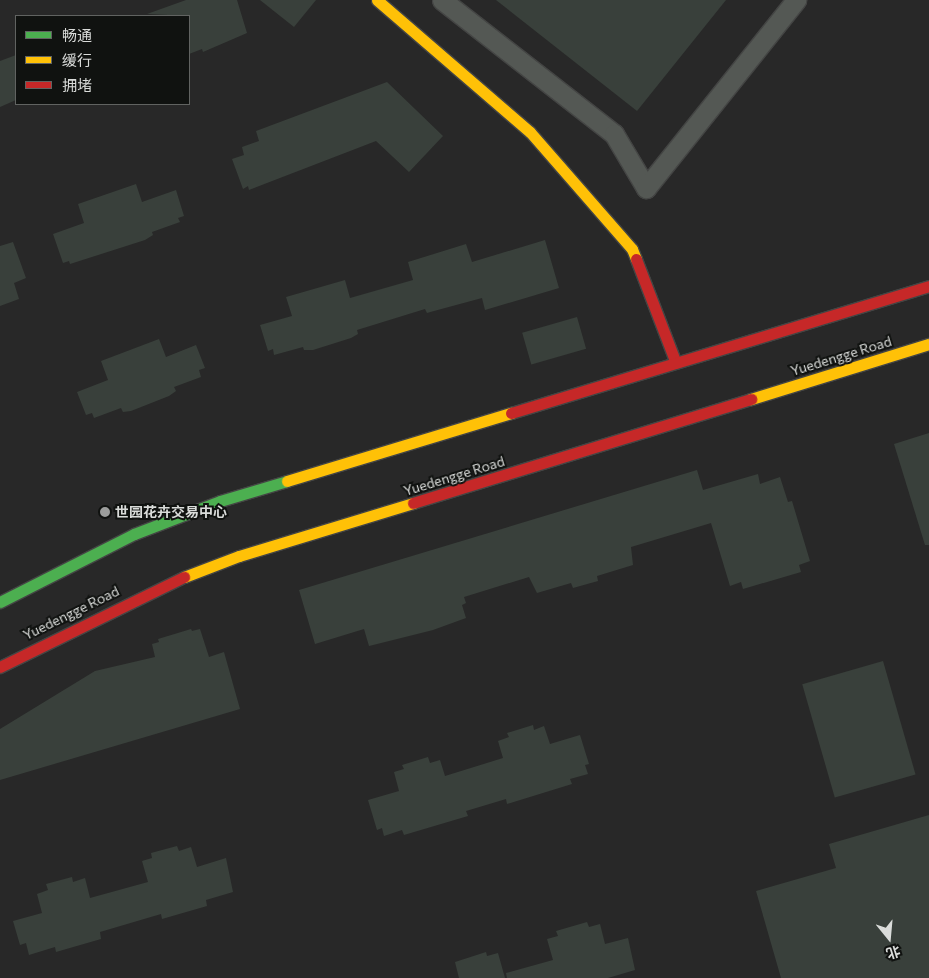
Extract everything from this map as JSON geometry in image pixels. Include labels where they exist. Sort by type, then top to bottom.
[{"type":"main road","points":[[377,0],[530,132],[632,250],[676,363]]},
{"type":"main road","points":[[0,602],[134,534],[220,501],[929,286]]},
{"type":"main road","name":"Yuedengge Road","points":[[0,667],[157,588],[239,556],[929,344]]},
{"type":"street","points":[[442,0],[614,134],[646,188],[796,0]]},
{"type":"building","points":[[186,0],[237,0],[247,33],[203,52],[202,49],[190,54],[190,15],[147,14]]},
{"type":"building","points":[[260,0],[316,0],[294,27]]},
{"type":"building","points":[[496,0],[726,0],[637,111]]},
{"type":"building","points":[[15,55],[15,100],[0,107],[0,61]]},
{"type":"building","points":[[387,82],[443,136],[409,172],[376,141],[249,190],[248,186],[243,189],[232,159],[244,155],[242,147],[259,141],[256,131]]},
{"type":"building","points":[[136,184],[142,202],[176,190],[184,216],[178,218],[180,222],[152,232],[153,235],[145,240],[70,264],[69,261],[63,263],[53,234],[84,223],[78,204]]},
{"type":"building","points":[[545,240],[559,288],[485,310],[482,298],[427,313],[425,309],[357,330],[358,334],[351,338],[313,350],[304,350],[303,347],[274,355],[273,349],[268,351],[260,325],[292,316],[286,297],[345,280],[350,298],[413,280],[408,262],[466,244],[472,262]]},
{"type":"building","points":[[13,242],[26,278],[14,283],[19,299],[0,306],[0,246]]},
{"type":"building","points":[[577,317],[586,349],[531,364],[522,333]]},
{"type":"building","points":[[159,339],[166,357],[196,345],[205,368],[199,370],[201,377],[174,387],[176,391],[169,396],[131,411],[123,412],[121,408],[94,418],[92,413],[86,415],[77,392],[108,380],[101,361]]},
{"type":"building","points":[[929,433],[929,545],[925,545],[894,444]]},
{"type":"building","points":[[697,470],[703,490],[758,474],[760,484],[780,477],[788,502],[792,501],[810,561],[799,565],[801,572],[743,589],[741,582],[730,586],[711,523],[631,547],[633,565],[597,576],[598,581],[573,588],[571,583],[537,593],[529,577],[464,597],[466,603],[462,605],[466,618],[433,630],[369,646],[364,629],[315,644],[299,590]]},
{"type":"building","points":[[191,629],[192,631],[200,629],[209,657],[224,652],[240,709],[0,780],[0,729],[95,671],[155,657],[152,644],[159,642],[158,639]]},
{"type":"building","points":[[883,661],[916,774],[835,798],[802,684]]},
{"type":"building","points":[[533,725],[534,730],[544,726],[550,744],[580,735],[589,764],[585,765],[588,774],[570,779],[572,784],[507,804],[506,799],[466,811],[468,816],[404,835],[402,830],[384,836],[382,828],[377,830],[368,800],[399,791],[394,772],[404,769],[402,765],[428,757],[430,763],[440,760],[445,776],[503,758],[498,741],[509,737],[507,733]]},
{"type":"building","points":[[929,815],[929,978],[781,978],[756,891],[836,868],[829,844]]},
{"type":"building","points":[[177,846],[179,851],[191,847],[197,867],[226,858],[233,892],[206,900],[207,906],[162,919],[161,914],[100,932],[101,939],[56,952],[55,947],[29,955],[26,943],[20,945],[13,921],[42,913],[37,894],[48,890],[46,884],[72,877],[73,882],[85,878],[90,898],[148,882],[142,861],[152,858],[151,853]]},
{"type":"building","points":[[587,922],[589,927],[600,924],[605,944],[628,938],[635,970],[608,978],[507,978],[506,973],[553,960],[547,939],[558,936],[556,931]]},
{"type":"building","points":[[486,952],[487,956],[498,953],[505,978],[459,978],[455,962]]},
{"type":"traffic: fast","points":[[0,602],[134,534],[220,501],[287,481]]},
{"type":"traffic: slow","points":[[377,0],[530,132],[632,249],[636,259]]},
{"type":"traffic: slow","points":[[751,399],[929,344]]},
{"type":"traffic: slow","points":[[287,481],[511,413]]},
{"type":"traffic: slow","points":[[184,577],[239,556],[413,503]]},
{"type":"traffic: jam","points":[[636,259],[676,363]]},
{"type":"traffic: jam","points":[[511,413],[929,286]]},
{"type":"traffic: jam","points":[[413,503],[751,399]]},
{"type":"traffic: jam","points":[[0,667],[184,577]]},
{"type":"place","name":"世园花卉交易中心","points":[[105,512]]}]
